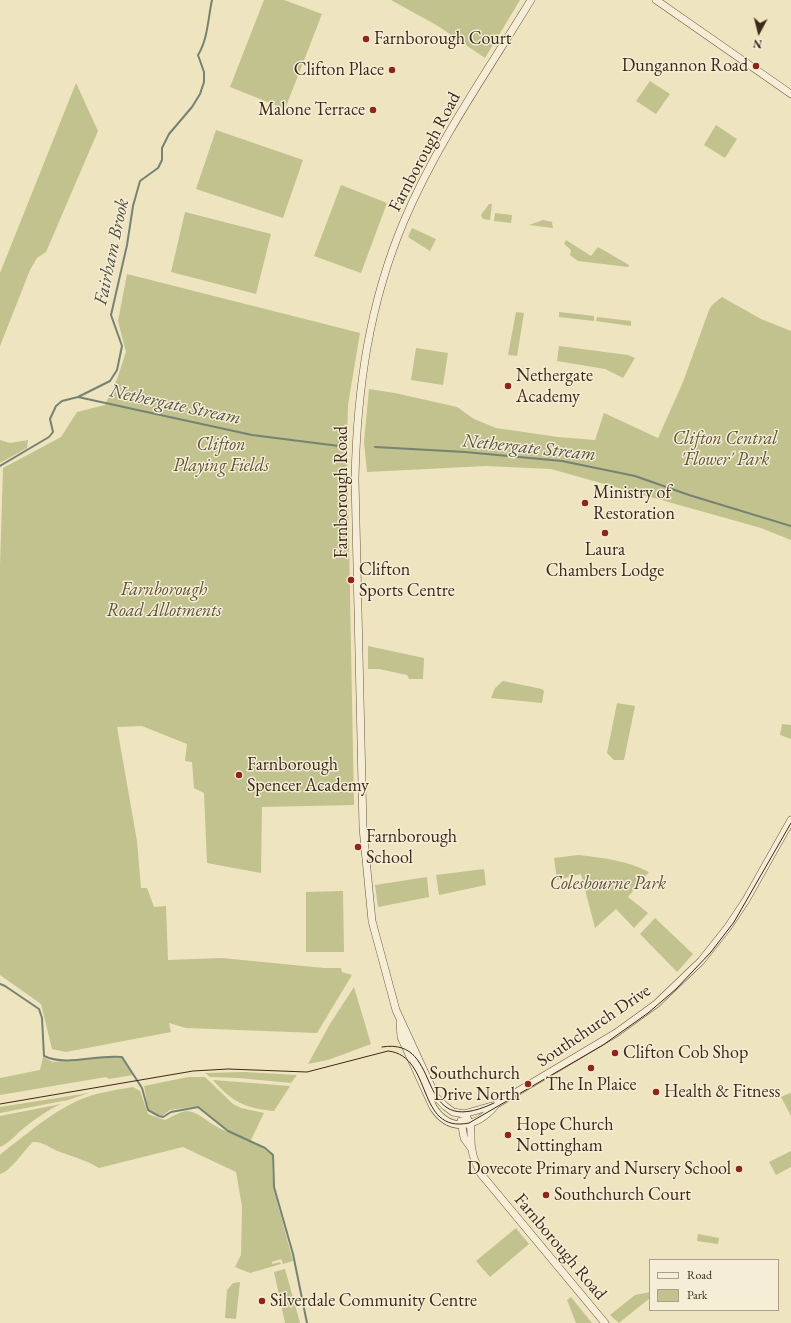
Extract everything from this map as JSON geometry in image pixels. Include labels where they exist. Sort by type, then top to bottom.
[{"type":"street","name":"Farnborough Road","points":[[471,1148],[472,1142],[470,1123],[464,1114],[453,1112],[439,1100],[399,1020],[388,988],[374,931],[365,858],[356,479],[357,425],[363,365],[378,300],[404,222],[434,159],[531,0]]},
{"type":"street","points":[[656,0],[791,94]]},
{"type":"street","name":"Southchurch Drive","points":[[464,1114],[495,1105],[616,1033],[649,1010],[686,977],[709,952],[739,912],[791,820]]},
{"type":"street","name":"Farnborough Road","points":[[399,1020],[401,1037],[432,1107],[446,1121],[461,1125],[464,1138],[471,1148],[481,1174],[604,1323]]},
{"type":"street","name":"Southchurch Drive","points":[[470,1123],[487,1115],[495,1105]]},
{"type":"street","points":[[464,1114],[461,1125],[470,1123]]},
{"type":"green space","points":[[264,0],[284,0],[322,14],[285,109],[230,87]]},
{"type":"green space","points":[[391,0],[520,0],[485,58],[438,26]]},
{"type":"green space","points":[[650,81],[670,94],[656,114],[636,101]]},
{"type":"green space","points":[[76,83],[98,131],[46,252],[37,258],[30,270],[0,346],[0,273]]},
{"type":"green space","points":[[716,125],[737,139],[725,158],[704,145]]},
{"type":"green space","points":[[216,130],[303,160],[283,218],[196,189]]},
{"type":"green space","points":[[341,185],[387,203],[361,273],[314,256]]},
{"type":"green space","points":[[489,204],[492,204],[490,220],[483,219],[481,215]]},
{"type":"green space","points":[[185,212],[271,234],[256,294],[171,272]]},
{"type":"green space","points":[[495,213],[512,215],[511,223],[494,221]]},
{"type":"green space","points":[[543,220],[552,222],[553,228],[529,225]]},
{"type":"green space","points":[[412,228],[436,239],[430,251],[408,237]]},
{"type":"green space","points":[[566,240],[591,256],[598,247],[629,265],[628,267],[578,261],[570,255],[571,250],[564,244]]},
{"type":"green space","name":"Clifton Playing Fields","points":[[127,274],[360,333],[348,405],[347,437],[354,805],[262,807],[261,873],[207,863],[204,793],[194,788],[192,762],[185,761],[187,744],[142,726],[117,727],[137,841],[141,888],[147,888],[154,907],[166,906],[168,960],[222,958],[324,968],[341,968],[342,972],[352,975],[317,1033],[186,1028],[169,1023],[171,1032],[66,1052],[52,1049],[41,1004],[0,975],[0,566],[3,468],[61,437],[77,412],[105,405],[117,379],[126,352],[118,321]]},
{"type":"green space","name":"Clifton Central 'Flower' Park","points":[[722,297],[761,319],[791,331],[791,540],[761,528],[551,469],[486,466],[367,472],[364,442],[369,389],[395,393],[457,407],[474,419],[496,428],[558,437],[595,440],[604,413],[658,438],[683,382],[709,310],[712,305]]},
{"type":"green space","points":[[516,312],[524,313],[517,356],[508,355]]},
{"type":"green space","points":[[559,312],[594,316],[594,321],[559,317]]},
{"type":"green space","points":[[597,317],[631,321],[631,326],[596,321]]},
{"type":"green space","points":[[559,346],[628,355],[635,358],[623,378],[605,369],[557,361]]},
{"type":"green space","points":[[416,348],[448,353],[443,385],[411,380]]},
{"type":"green space","points":[[0,440],[10,443],[28,440],[27,448],[0,463]]},
{"type":"green space","points":[[368,646],[424,658],[423,679],[409,679],[407,675],[379,669],[368,669]]},
{"type":"green space","points":[[503,681],[542,689],[544,691],[542,703],[491,698],[495,688]]},
{"type":"green space","points":[[617,703],[635,706],[624,760],[614,760],[607,753]]},
{"type":"green space","points":[[782,724],[791,725],[791,739],[780,735]]},
{"type":"green space","name":"Colesbourne Park","points":[[578,855],[623,862],[649,872],[628,897],[648,913],[634,928],[616,909],[595,928],[581,874],[557,880],[554,858]]},
{"type":"green space","points":[[484,869],[486,885],[439,895],[436,875]]},
{"type":"green space","points":[[427,877],[429,897],[378,907],[375,885]]},
{"type":"green space","points":[[343,891],[344,952],[306,952],[306,892]]},
{"type":"green space","points":[[655,918],[693,954],[677,972],[640,934]]},
{"type":"green space","points":[[354,987],[371,1044],[328,1060],[308,1064],[330,1024]]},
{"type":"green space","points":[[43,1057],[53,1062],[112,1057],[122,1058],[133,1075],[109,1079],[106,1077],[0,1095],[0,1078],[40,1070]]},
{"type":"green space","points":[[244,1072],[297,1075],[291,1083],[210,1077],[205,1073]]},
{"type":"green space","points":[[188,1077],[205,1077],[233,1104],[241,1108],[264,1113],[250,1142],[229,1131],[198,1106],[170,1110],[162,1116],[148,1109],[144,1086]]},
{"type":"green space","points":[[213,1080],[290,1086],[274,1111],[255,1108],[240,1103],[226,1094]]},
{"type":"green space","points":[[133,1087],[140,1091],[148,1114],[165,1120],[176,1114],[188,1111],[200,1116],[219,1128],[251,1142],[272,1155],[273,1187],[293,1261],[283,1264],[281,1259],[272,1262],[272,1264],[280,1262],[281,1264],[250,1273],[235,1267],[241,1255],[242,1206],[236,1172],[183,1147],[99,1168],[85,1161],[57,1151],[44,1144],[33,1142],[13,1165],[0,1174],[0,1155],[57,1112],[90,1096]]},
{"type":"green space","points":[[89,1093],[68,1100],[0,1113],[0,1107]]},
{"type":"green space","points":[[790,1093],[791,1094],[791,1116],[781,1097]]},
{"type":"green space","points":[[61,1104],[38,1117],[0,1147],[0,1116]]},
{"type":"green space","points":[[791,1151],[791,1167],[776,1175],[769,1162]]},
{"type":"green space","points":[[516,1228],[529,1244],[490,1277],[476,1261]]},
{"type":"green space","points":[[698,1234],[719,1238],[718,1244],[697,1241]]},
{"type":"green space","points":[[285,1269],[300,1323],[285,1323],[274,1272]]},
{"type":"green space","points":[[240,1282],[236,1319],[225,1318],[227,1290],[233,1283]]},
{"type":"green space","points":[[649,1292],[649,1299],[619,1323],[610,1315],[635,1295]]},
{"type":"green space","points":[[571,1297],[592,1323],[576,1323],[567,1300]]},
{"type":"waterway","name":"Fairham Brook","points":[[0,466],[49,437],[53,432],[50,419],[56,406],[62,401],[78,397],[110,381],[117,370],[122,346],[111,315],[127,245],[133,206],[140,181],[158,168],[162,160],[162,148],[169,134],[192,107],[200,94],[204,82],[204,72],[198,55],[206,35],[212,0]]},
{"type":"waterway","name":"Nethergate Stream","points":[[78,397],[252,435],[339,446]]},
{"type":"waterway","name":"Nethergate Stream","points":[[375,447],[465,452],[562,461],[635,476],[689,495],[791,526]]},
{"type":"waterway","name":"Fairham Brook","points":[[0,984],[39,1009],[42,1018],[44,1056],[63,1060],[122,1057],[142,1088],[148,1110],[163,1117],[171,1112],[198,1107],[228,1131],[265,1148],[273,1155],[274,1187],[293,1254],[307,1323]]},
{"type":"tram line","points":[[0,1104],[193,1071],[228,1069],[307,1072],[388,1051],[402,1056],[412,1066],[420,1079],[432,1106],[440,1117],[452,1123],[469,1123],[603,1045],[648,1013],[676,989],[711,952],[734,922],[791,823]]},
{"type":"tram line","points":[[382,1047],[402,1048],[415,1057],[424,1070],[439,1100],[450,1110],[468,1112],[494,1103]]},
{"type":"place","name":"Farnborough Court","points":[[366,39]]},
{"type":"place","name":"Dungannon Road","points":[[756,66]]},
{"type":"place","name":"Clifton Place","points":[[392,70]]},
{"type":"place","name":"Malone Terrace","points":[[373,110]]},
{"type":"place","name":"Nethergate Academy","points":[[508,386]]},
{"type":"place","name":"Ministry of Restoration","points":[[585,503]]},
{"type":"place","name":"Laura Chambers Lodge","points":[[605,533]]},
{"type":"place","name":"Clifton Sports Centre","points":[[351,580]]},
{"type":"place","name":"Farnborough Spencer Academy","points":[[239,775]]},
{"type":"place","name":"Farnborough School","points":[[358,847]]},
{"type":"place","name":"Clifton Cob Shop","points":[[615,1053]]},
{"type":"place","name":"The In Plaice","points":[[591,1068]]},
{"type":"place","name":"Southchurch Drive North","points":[[528,1084]]},
{"type":"place","name":"Health & Fitness","points":[[656,1092]]},
{"type":"place","name":"Hope Church Nottingham","points":[[508,1135]]},
{"type":"place","name":"Dovecote Primary and Nursery School","points":[[739,1169]]},
{"type":"place","name":"Southchurch Court","points":[[546,1195]]},
{"type":"place","name":"Silverdale Community Centre","points":[[262,1301]]},
{"type":"park label","name":"Farnborough Road Allotments","points":[[164,600]]}]
